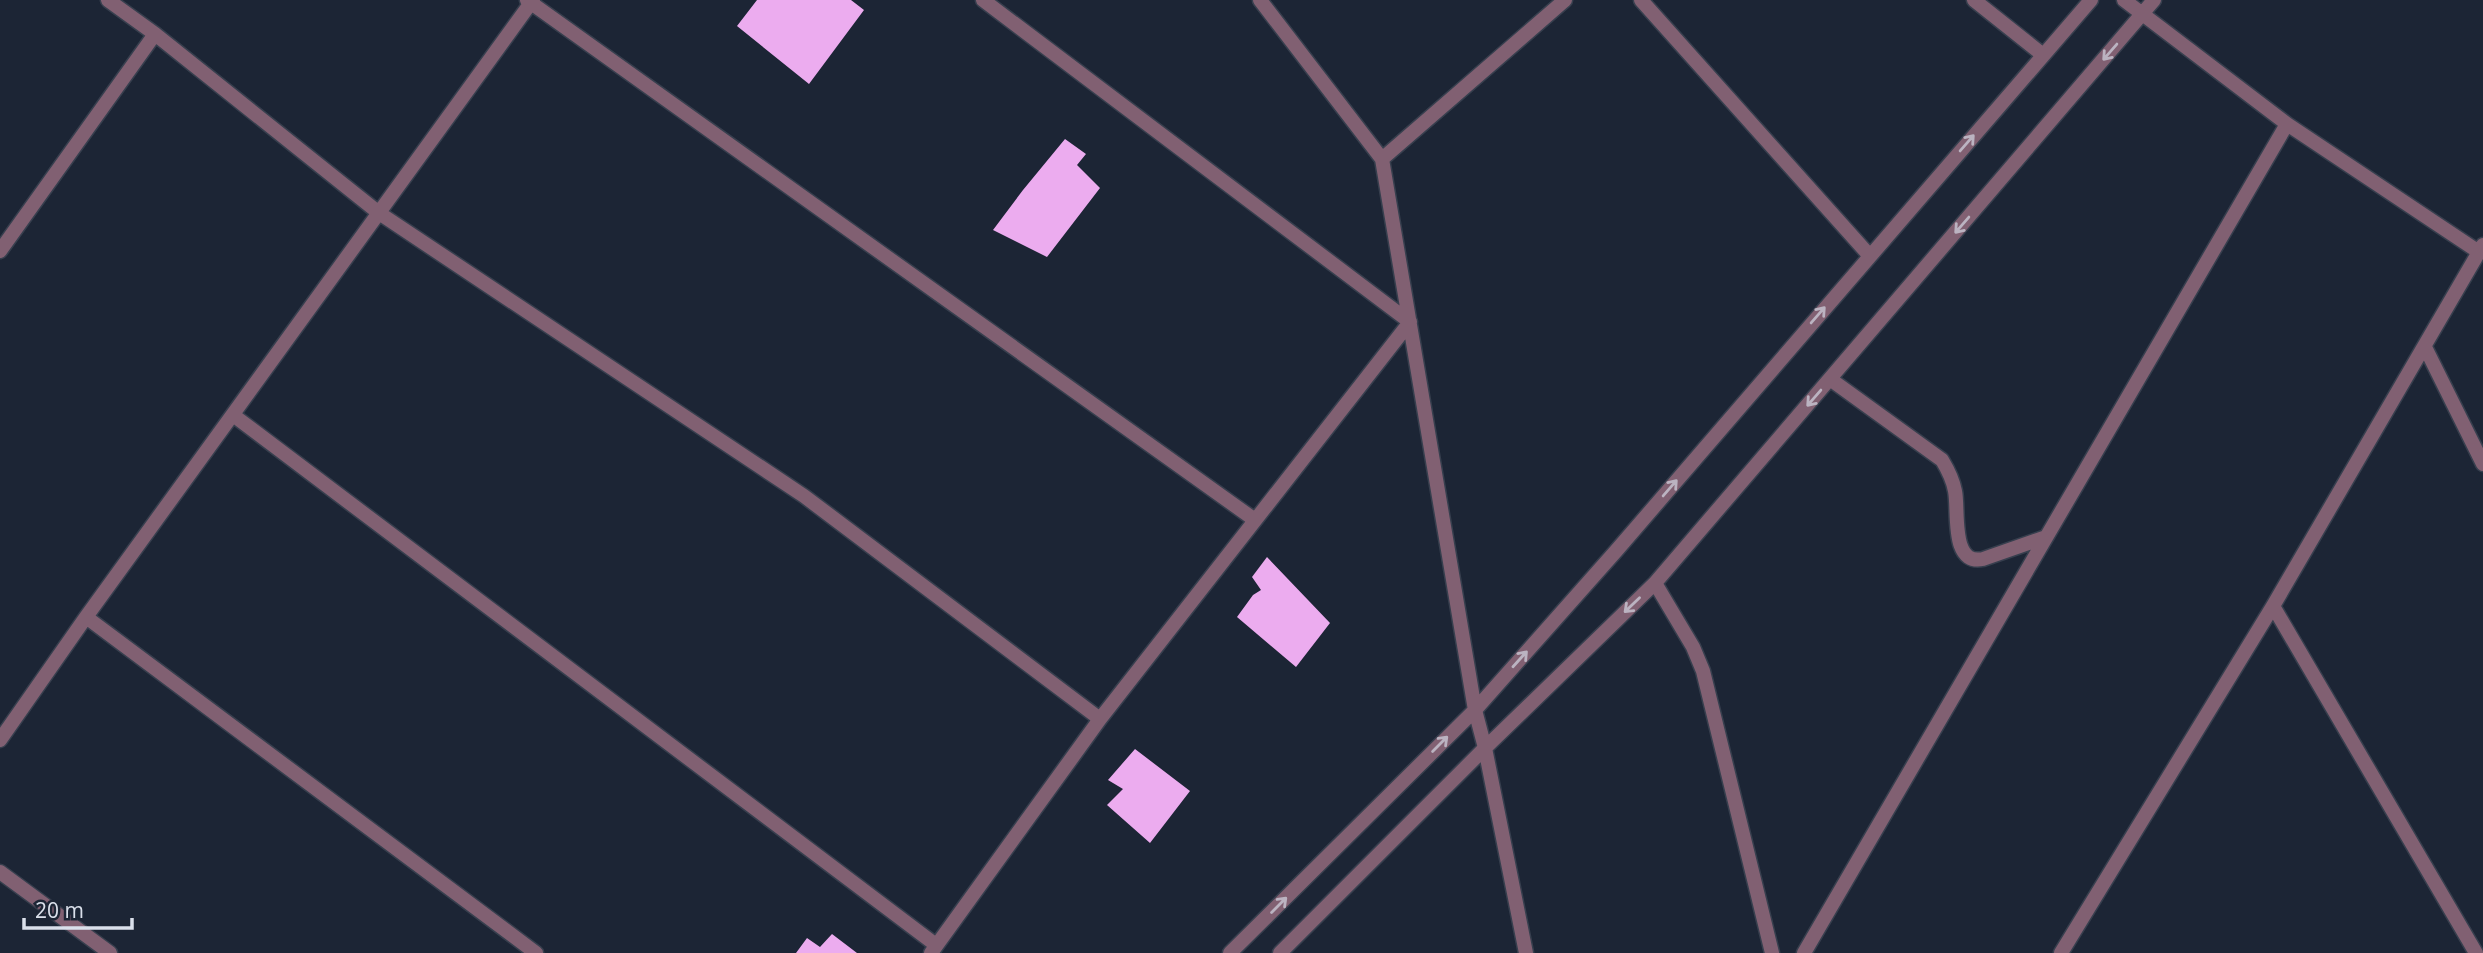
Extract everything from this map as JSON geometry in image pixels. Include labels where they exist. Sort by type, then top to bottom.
[{"type":"street","points":[[108,0],[155,34],[379,213],[804,496],[1100,719]]},
{"type":"street","points":[[983,0],[1410,322]]},
{"type":"street","points":[[1260,0],[1382,159],[1475,710],[1485,748],[1525,953]]},
{"type":"street","points":[[1382,159],[1565,0]]},
{"type":"street","points":[[1641,0],[1869,256]]},
{"type":"street","points":[[1974,0],[2043,55]]},
{"type":"street","points":[[1230,953],[1475,710],[1616,551],[2091,0]]},
{"type":"street","points":[[2061,953],[2273,606],[2481,248],[2287,124],[2124,0]]},
{"type":"street","points":[[1280,953],[1655,583],[2154,0]]},
{"type":"street","points":[[0,740],[530,1],[1255,520]]},
{"type":"street","points":[[0,251],[155,34]]},
{"type":"street","points":[[1804,953],[2287,124]]},
{"type":"street","points":[[233,415],[934,949],[1100,719],[1410,322]]},
{"type":"street","points":[[2425,347],[2483,464]]},
{"type":"street","points":[[1830,379],[1934,453],[1948,469],[1956,491],[1961,547],[1969,558],[1983,559],[2046,537]]},
{"type":"street","points":[[1655,583],[1693,647],[1703,671],[1772,953]]},
{"type":"street","points":[[2273,606],[2476,953]]},
{"type":"street","points":[[86,617],[536,953]]},
{"type":"street","points":[[0,872],[110,953]]},
{"type":"building","points":[[757,0],[851,0],[864,10],[809,84],[737,26]]},
{"type":"building","points":[[1065,139],[1086,154],[1077,165],[1100,188],[1047,257],[993,230]]},
{"type":"building","points":[[1267,557],[1330,623],[1296,667],[1237,617],[1253,595],[1261,590],[1252,577]]},
{"type":"building","points":[[1135,749],[1190,791],[1150,843],[1107,805],[1123,789],[1108,780]]},
{"type":"building","points":[[832,934],[857,953],[796,953],[807,938],[820,947]]}]
